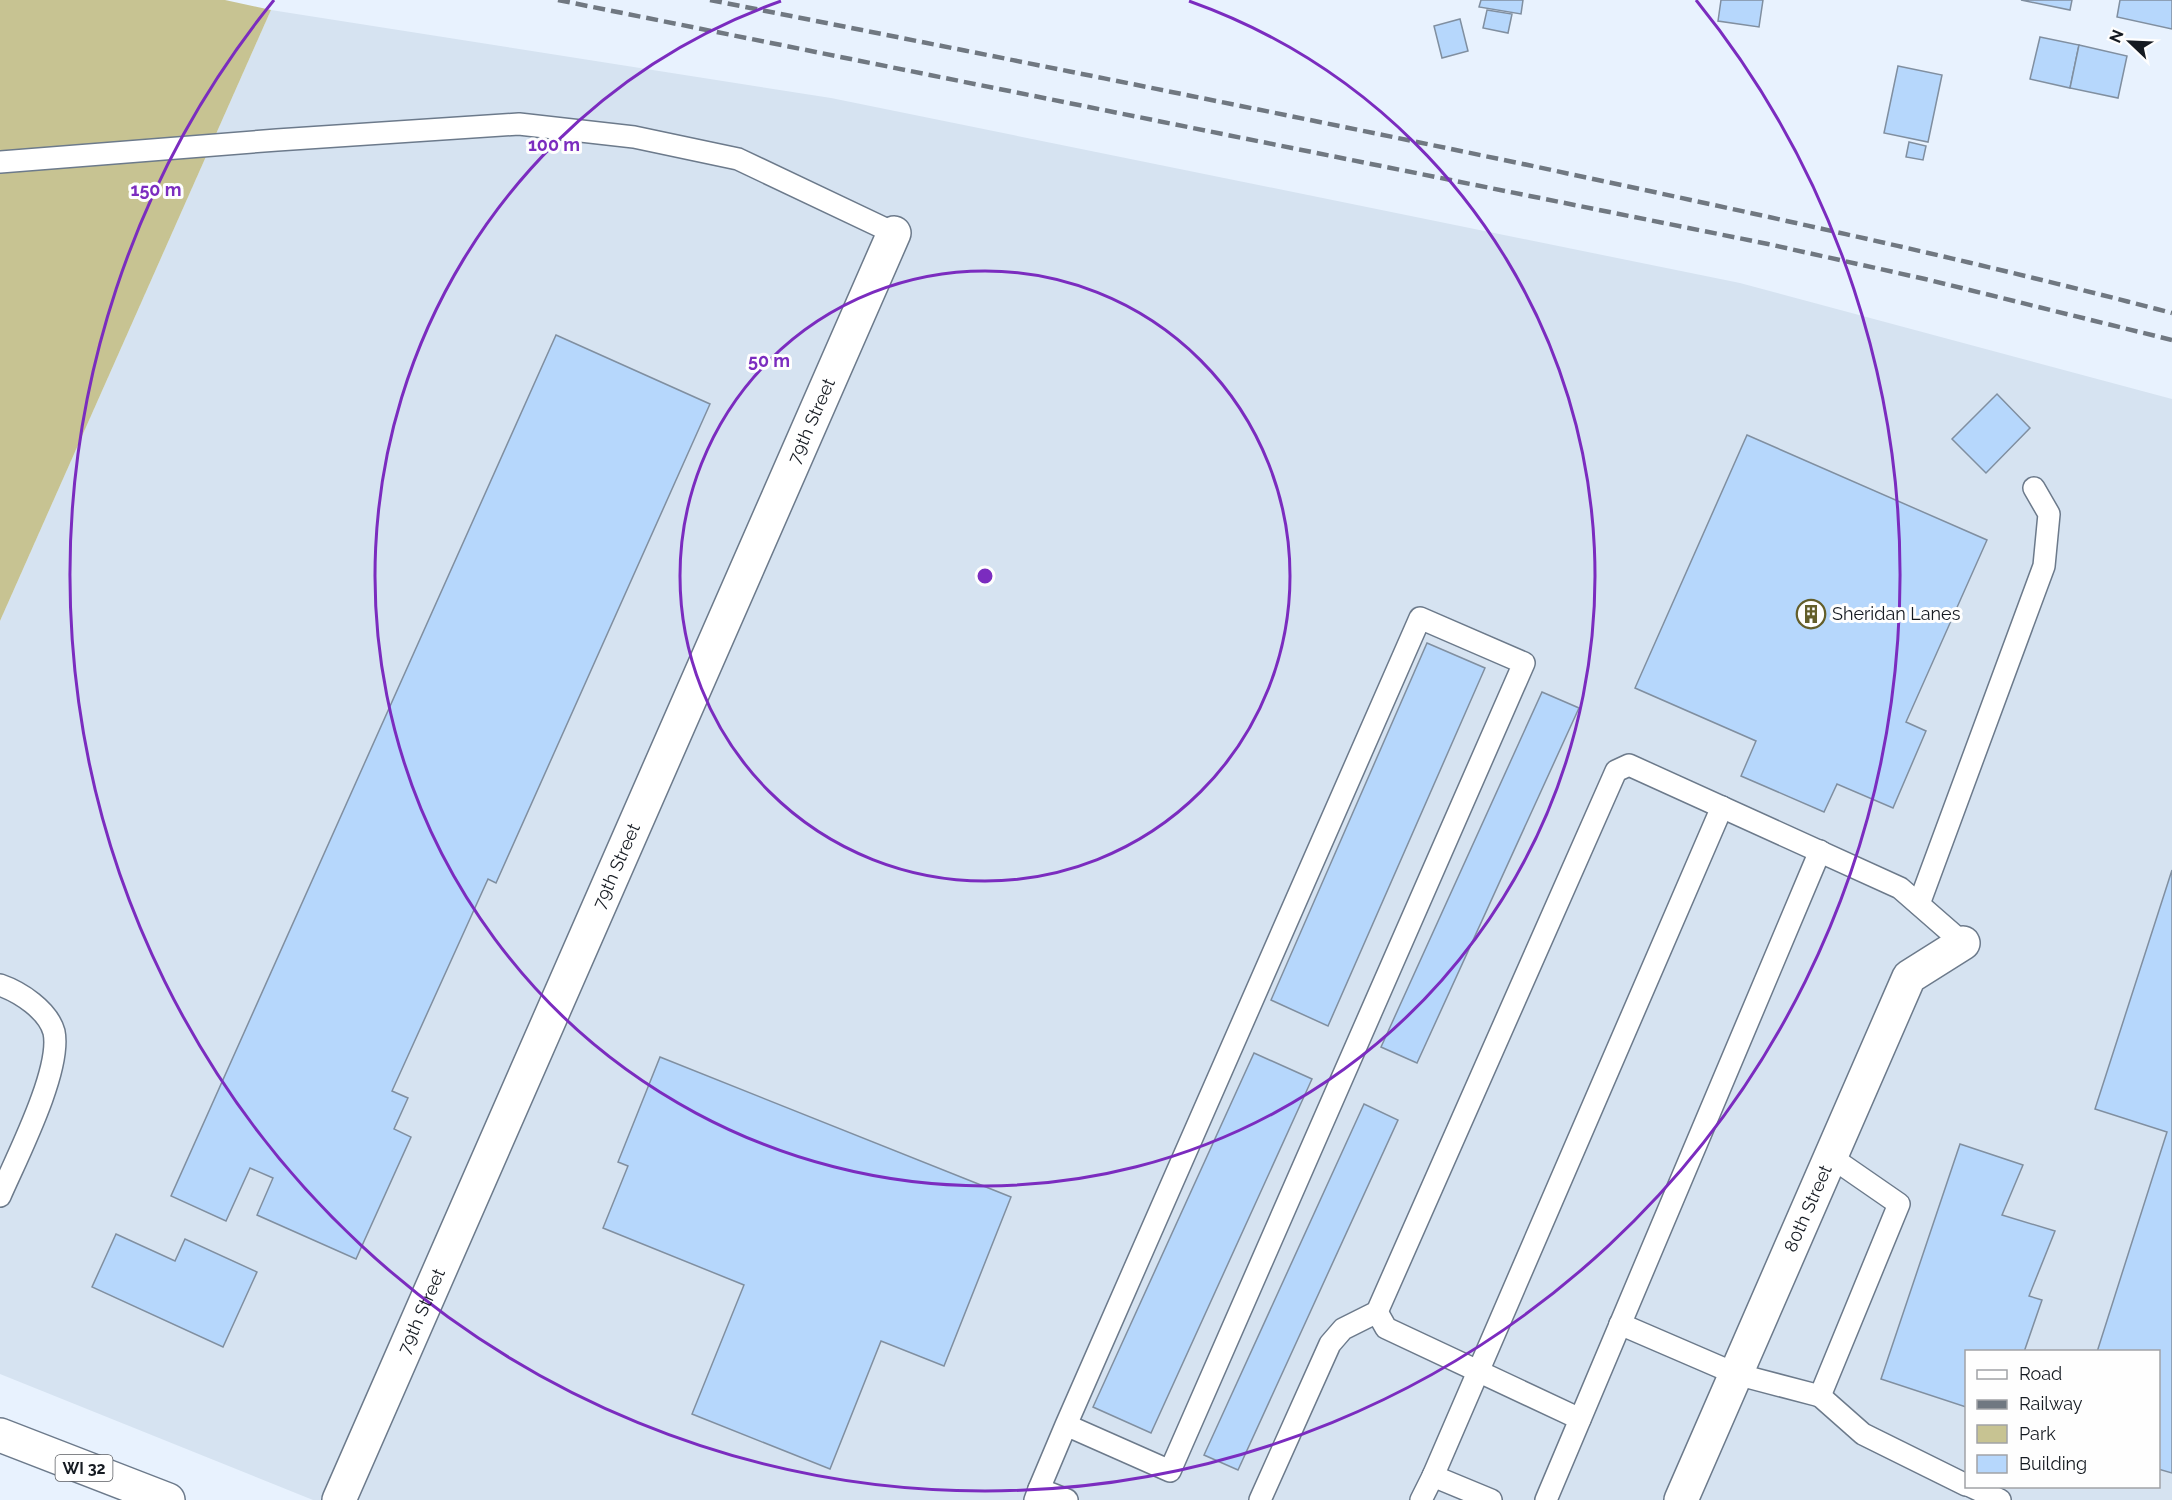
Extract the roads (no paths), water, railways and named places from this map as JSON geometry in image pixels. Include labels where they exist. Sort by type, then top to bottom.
[{"type":"street","name":"79th Street","points":[[339,1500],[894,233]]},
{"type":"street","name":"80th Street","points":[[1681,1500],[1909,977],[1963,943]]},
{"type":"street","name":"WI 32","points":[[0,1435],[168,1500]]},
{"type":"lane","points":[[0,162],[519,124],[634,136],[738,159],[894,233]]},
{"type":"lane","points":[[1919,904],[2044,566],[2049,514],[2034,488]]},
{"type":"lane","points":[[1066,1425],[1170,1471],[1524,663],[1420,618],[1066,1425],[1037,1494],[1067,1500]]},
{"type":"lane","points":[[1260,1500],[1330,1344],[1343,1329],[1377,1312],[1616,771],[1629,765],[1900,888],[1963,943]]},
{"type":"lane","points":[[1421,1500],[1722,807]]},
{"type":"lane","points":[[1546,1500],[1820,851]]},
{"type":"lane","points":[[0,986],[10,989],[32,1003],[46,1017],[54,1032],[53,1060],[48,1080],[0,1196]]},
{"type":"lane","points":[[1820,1396],[1899,1204],[1831,1157]]},
{"type":"lane","points":[[1377,1312],[1386,1328],[1580,1419]]},
{"type":"lane","points":[[1620,1324],[1736,1374],[1820,1396],[1863,1434],[1965,1485]]},
{"type":"lane","points":[[1433,1476],[1491,1500]]},
{"type":"lane","points":[[1973,1488],[2000,1500]]},
{"type":"railway","points":[[558,0],[1768,244],[1925,279],[2172,340]]},
{"type":"railway","points":[[710,0],[1528,165],[1770,217],[2092,292],[2172,313]]},
{"type":"place","name":"Sheridan Lanes","points":[[1811,614]]}]
